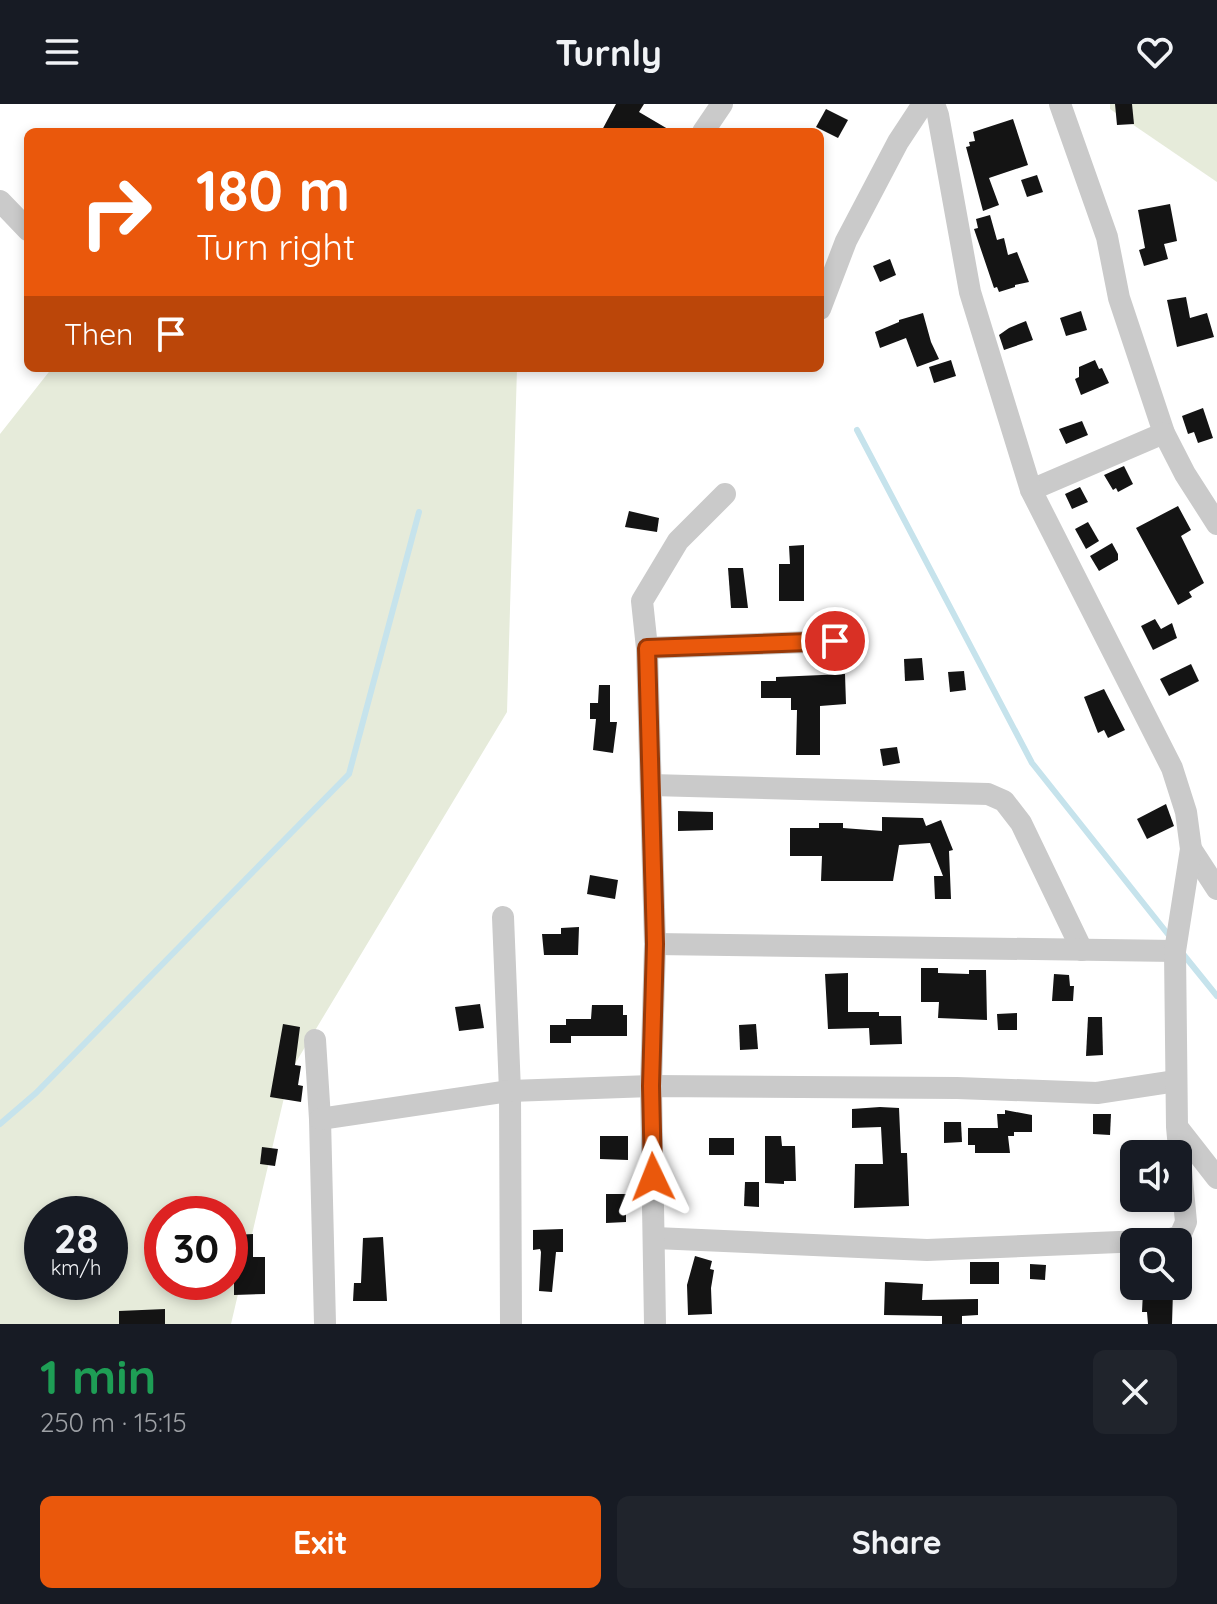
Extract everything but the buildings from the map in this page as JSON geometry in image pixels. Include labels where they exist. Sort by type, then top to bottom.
[{"type":"street","points":[[706,128],[722,104]]},
{"type":"street","points":[[824,299],[846,241],[898,142],[923,104]]},
{"type":"street","points":[[655,1238],[927,1250],[1168,1240],[1180,1236],[1186,1222],[1177,1127],[1175,951],[1191,849],[1186,812],[1172,768],[1031,490],[970,292],[934,104]]},
{"type":"street","points":[[1060,104],[1107,237],[1119,298],[1164,433],[1185,474],[1217,524]]},
{"type":"street","points":[[0,201],[24,226]]},
{"type":"street","points":[[1031,490],[1164,433]]},
{"type":"street","points":[[655,1324],[651,1086],[655,944],[647,648],[642,601],[678,541],[725,494]]},
{"type":"street","points":[[647,648],[835,641]]},
{"type":"street","points":[[651,785],[988,794],[1004,801],[1021,823],[1082,950]]},
{"type":"street","points":[[1191,849],[1217,889]]},
{"type":"street","points":[[503,917],[510,1091],[511,1324]]},
{"type":"street","points":[[655,944],[1175,951]]},
{"type":"street","points":[[315,1040],[325,1324]]},
{"type":"street","points":[[320,1119],[510,1091],[651,1086],[957,1088],[1097,1093],[1176,1081]]},
{"type":"street","points":[[1177,1127],[1217,1178]]},
{"type":"green space","points":[[1110,104],[1217,104],[1217,182],[1110,109]]},
{"type":"green space","points":[[49,372],[517,372],[507,712],[290,1072],[248,1251],[248,1196],[144,1196],[144,1300],[237,1300],[231,1324],[0,1324],[0,434]]},
{"type":"waterway","points":[[857,430],[1032,763],[1171,938]]},
{"type":"waterway","points":[[0,1124],[36,1093],[349,774],[419,512]]},
{"type":"waterway","points":[[1183,954],[1217,996]]},
{"type":"route","points":[[653,1177],[651,1086],[655,944],[647,648],[835,641]]}]
